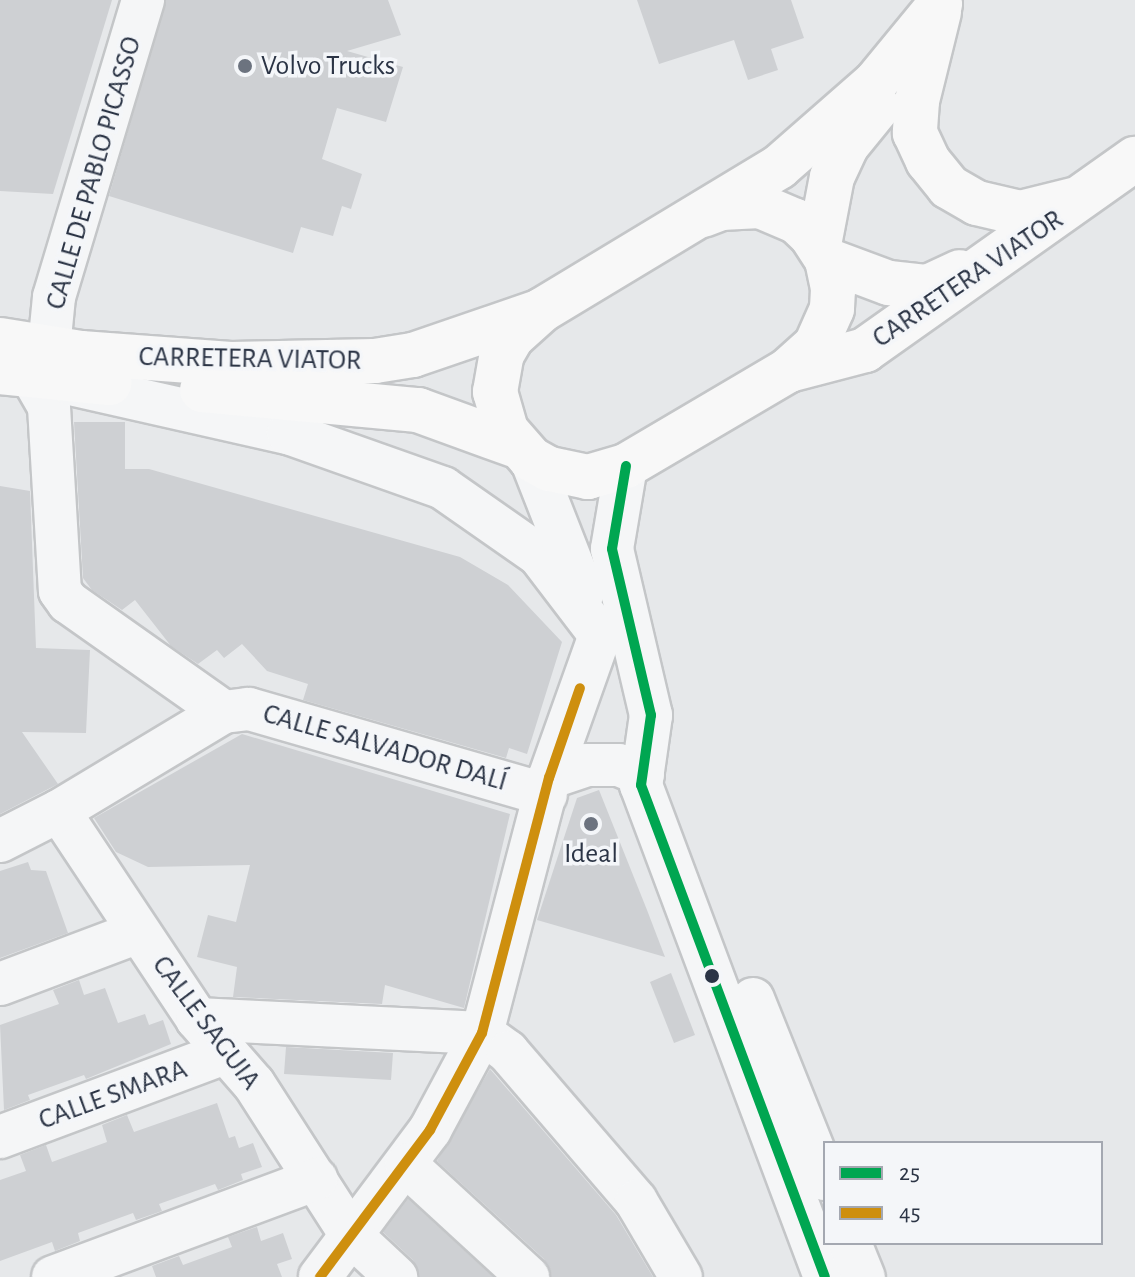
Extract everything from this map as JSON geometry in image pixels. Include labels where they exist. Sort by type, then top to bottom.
[{"type":"main road","points":[[942,2],[917,101],[915,133],[928,161],[949,187],[977,203],[1020,213],[1091,194]]},
{"type":"main road","points":[[524,453],[499,412],[497,373],[512,337],[542,310],[779,167],[840,117],[942,2]]},
{"type":"main road","points":[[787,371],[816,345],[826,327],[833,289],[823,253],[832,177],[847,145],[890,94],[942,2]]},
{"type":"main road","name":"CARRETERA VIATOR","points":[[0,340],[32,369],[418,410],[524,453],[549,469],[588,477],[626,466],[787,371],[865,350],[1091,194],[1135,159]]},
{"type":"main road","points":[[703,215],[721,208],[760,206],[796,221],[823,253],[889,283],[928,287],[1017,246]]},
{"type":"main road","name":"CARRETERA VIATOR","points":[[32,369],[375,361],[413,355],[542,310]]},
{"type":"street","name":"CALLE DE PABLO PICASSO","points":[[32,369],[143,0]]},
{"type":"street","points":[[32,369],[288,433],[433,483],[539,555],[600,635]]},
{"type":"street","name":"CALLE SALVADOR DALÍ","points":[[32,369],[49,407],[60,591],[68,602],[224,712]]},
{"type":"street","points":[[524,453],[600,635],[644,765],[673,803],[823,1174]]},
{"type":"street","points":[[626,466],[612,549],[651,715],[641,785],[814,1210],[825,1277]]},
{"type":"street","points":[[320,1277],[406,1165],[482,1033],[547,786],[600,635]]},
{"type":"street","name":"CALLE SALVADOR DALÍ","points":[[0,841],[59,811],[224,712],[249,709],[547,786]]},
{"type":"street","points":[[547,786],[587,765],[644,765]]},
{"type":"street","name":"CALLE SAGUIA","points":[[59,811],[197,1019],[254,1084],[351,1235],[396,1277]]},
{"type":"street","points":[[0,984],[138,932]]},
{"type":"street","points":[[197,1019],[482,1033],[508,1052],[636,1201],[681,1277]]},
{"type":"street","name":"CALLE SMARA","points":[[0,1137],[225,1053]]},
{"type":"street","points":[[406,1165],[528,1277]]},
{"type":"street","points":[[53,1277],[316,1179]]},
{"type":"street","points":[[851,1245],[864,1277]]},
{"type":"building","points":[[0,0],[112,0],[53,194],[0,191]]},
{"type":"building","points":[[166,0],[388,0],[401,35],[347,51],[403,67],[386,122],[337,108],[322,159],[362,174],[351,209],[342,206],[333,236],[301,227],[293,253],[109,196]]},
{"type":"building","points":[[637,0],[791,0],[804,38],[771,49],[778,70],[748,80],[734,40],[659,64]]},
{"type":"building","points":[[74,422],[125,422],[125,469],[149,469],[460,557],[508,585],[562,642],[527,754],[509,748],[506,758],[303,700],[308,684],[267,671],[242,644],[224,658],[217,650],[198,664],[171,646],[135,600],[122,610],[92,590],[83,578]]},
{"type":"building","points":[[0,486],[30,491],[36,648],[90,650],[86,733],[22,732],[58,784],[0,814]]},
{"type":"building","points":[[242,734],[510,814],[464,1008],[385,985],[382,1004],[233,997],[237,967],[197,957],[208,915],[236,922],[250,865],[148,867],[116,852],[94,818]]},
{"type":"building","points":[[599,790],[665,957],[537,920],[577,798]]},
{"type":"building","points":[[28,862],[31,870],[46,871],[68,933],[0,958],[0,871]]},
{"type":"building","points":[[671,973],[695,1035],[674,1043],[650,982]]},
{"type":"building","points":[[79,980],[84,995],[105,988],[118,1023],[145,1014],[149,1025],[163,1020],[171,1044],[86,1079],[84,1075],[28,1095],[30,1100],[4,1110],[0,1025],[59,1004],[53,990]]},
{"type":"building","points":[[286,1047],[393,1053],[391,1080],[284,1074]]},
{"type":"building","points":[[490,1069],[616,1215],[653,1277],[551,1277],[544,1259],[437,1161]]},
{"type":"building","points":[[217,1103],[229,1138],[235,1136],[239,1148],[253,1143],[262,1167],[241,1174],[243,1180],[218,1190],[215,1184],[159,1204],[162,1211],[136,1220],[133,1213],[78,1233],[80,1241],[55,1251],[52,1242],[0,1261],[0,1180],[26,1171],[20,1155],[46,1145],[52,1162],[107,1142],[102,1125],[127,1115],[134,1132]]},
{"type":"building","points":[[408,1199],[493,1277],[419,1277],[413,1260],[383,1232]]},
{"type":"building","points":[[257,1227],[261,1241],[283,1233],[292,1259],[277,1264],[282,1277],[156,1277],[152,1266],[179,1256],[183,1265],[232,1247],[228,1237]]},
{"type":"transit line","name":"25","points":[[626,466],[612,549],[651,715],[641,785],[825,1277]]},
{"type":"transit line","name":"45","points":[[320,1277],[430,1130],[482,1033],[549,778],[580,688]]},
{"type":"place","name":"Volvo Trucks","points":[[245,66]]},
{"type":"place","name":"Ideal","points":[[591,824]]}]
